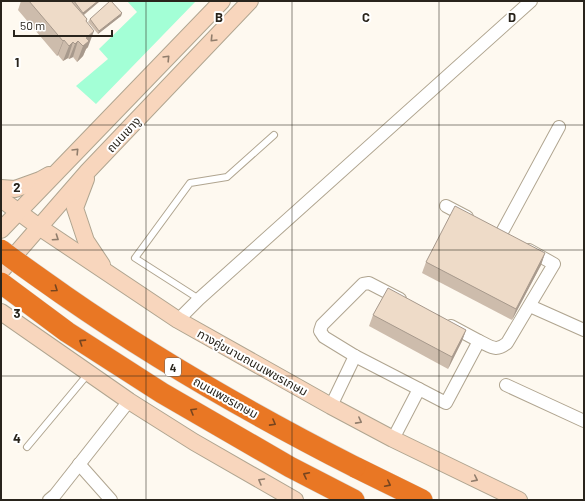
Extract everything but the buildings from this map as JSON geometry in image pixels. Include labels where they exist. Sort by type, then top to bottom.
[{"type":"highway","name":"ถนนเพชรเกษม","points":[[1,250],[100,320],[182,372],[307,442],[422,500]]},
{"type":"highway","name":"4","points":[[1,283],[67,332],[162,393],[290,467],[347,496]]},
{"type":"main road","points":[[1,230],[222,1]]},
{"type":"main road","name":"ถนนเขางู","points":[[1,271],[88,171],[250,1]]},
{"type":"main road","points":[[1,188],[15,189],[40,180],[59,170]]},
{"type":"main road","points":[[88,171],[76,208],[86,241],[106,272]]},
{"type":"main road","name":"ทางคู่ขนานถนนเพชรเกษม","points":[[1,199],[178,320],[331,406],[394,439],[519,500]]},
{"type":"main road","points":[[1,312],[129,401],[194,442],[295,500]]},
{"type":"main road","points":[[1,324],[22,326]]},
{"type":"street","points":[[178,320],[199,299],[531,1]]},
{"type":"street","points":[[501,234],[560,127]]},
{"type":"street","points":[[438,319],[496,349],[501,348],[507,342],[530,306],[554,264],[501,234],[446,206]]},
{"type":"street","points":[[410,305],[369,283],[363,284],[322,325],[320,331],[324,337],[355,356],[446,403],[479,341]]},
{"type":"street","points":[[530,306],[584,330]]},
{"type":"street","points":[[331,406],[355,356]]},
{"type":"street","points":[[506,385],[584,421]]},
{"type":"street","points":[[394,439],[419,389]]},
{"type":"street","points":[[49,500],[55,495],[129,401]]},
{"type":"street","points":[[79,464],[111,500]]},
{"type":"lane","points":[[199,299],[135,258],[190,183],[227,177],[274,135]]},
{"type":"lane","points":[[27,447],[89,372]]},
{"type":"green space","points":[[127,1],[196,1],[96,104],[76,86],[108,59],[99,49],[137,12]]}]
